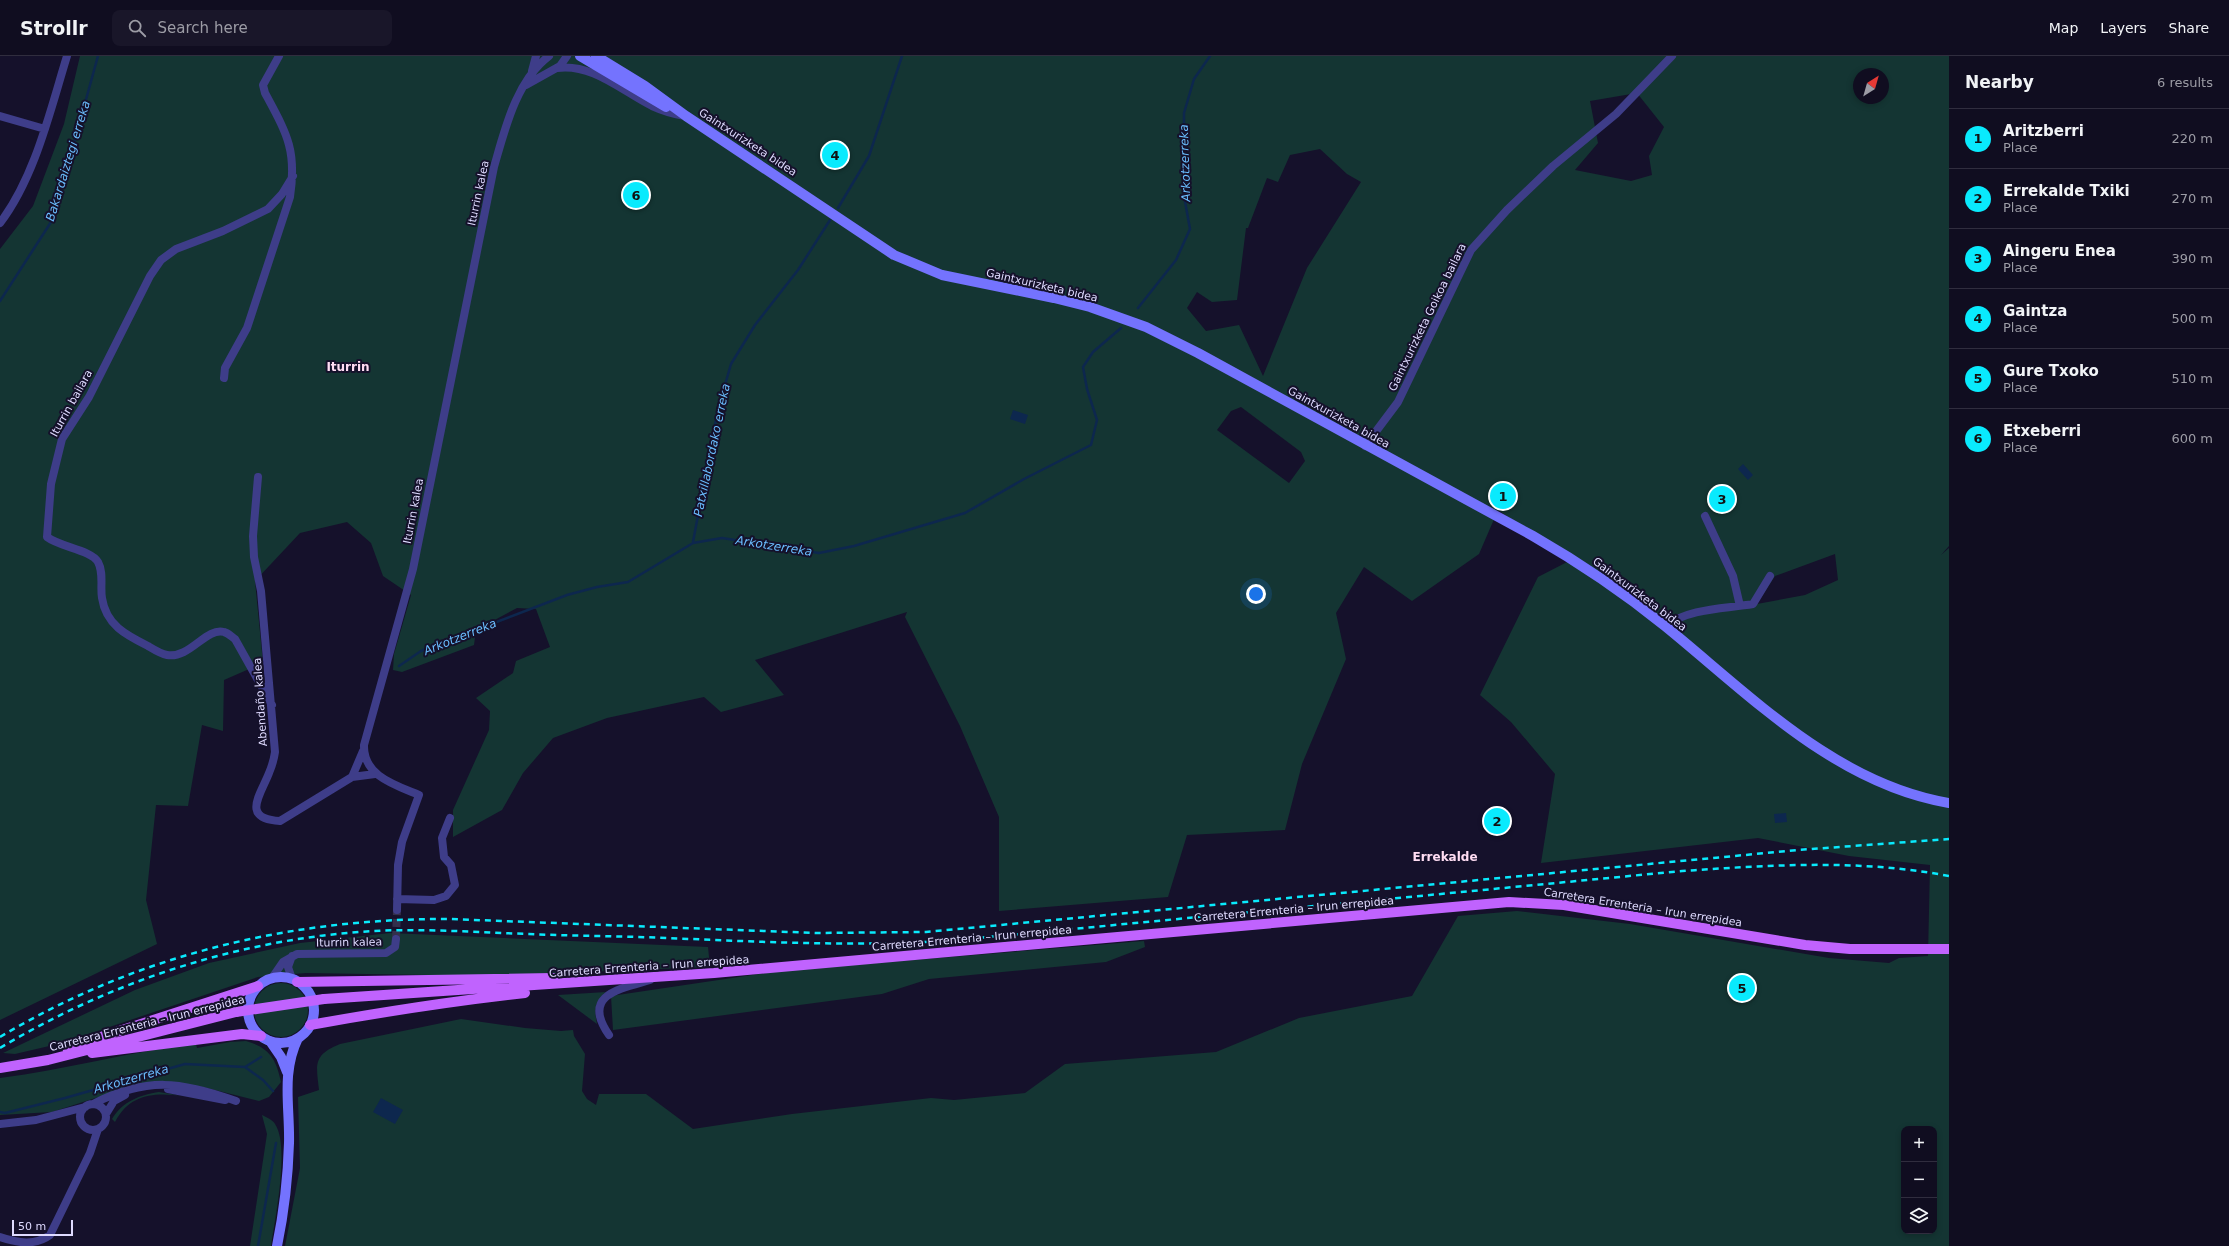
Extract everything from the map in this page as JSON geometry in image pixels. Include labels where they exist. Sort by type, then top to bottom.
[{"type":"main road","name":"Gaintxurizketa bidea","points":[[580,56],[656,101],[686,116]]},
{"type":"main road","name":"Gaintxurizketa bidea","points":[[588,56],[609,64]]},
{"type":"main road","name":"Gaintxurizketa bidea","points":[[596,56],[651,90],[686,116],[789,183],[879,246],[910,263],[942,275],[1069,301],[1134,322],[1192,350],[1571,558],[1626,595],[1786,727],[1823,751],[1874,780],[1905,793],[1949,804]]},
{"type":"main road","name":"Carretera Errenteria – Irun errepidea","points":[[0,1068],[38,1062],[72,1054],[236,1012],[324,999],[658,978],[1509,902],[1558,904],[1783,942],[1827,947],[1949,949]]},
{"type":"main road","points":[[38,1062],[48,1054],[258,986],[272,978],[295,981],[566,978],[582,983]]},
{"type":"main road","points":[[277,1246],[283,1213],[288,1159],[287,1072],[290,1056],[298,1038],[310,1026],[313,1015],[312,1000],[305,988],[295,981]]},
{"type":"main road","points":[[310,1026],[364,1014],[449,1002],[546,991],[554,985]]},
{"type":"main road","points":[[258,986],[249,1002],[248,1014],[251,1025],[281,1057],[287,1072]]},
{"type":"main road","points":[[72,1054],[110,1052],[242,1034],[284,1043],[298,1038]]},
{"type":"street","points":[[0,223],[17,197],[45,129],[67,56]]},
{"type":"street","points":[[224,378],[225,368],[249,321],[290,197],[293,176],[293,157],[287,138],[265,93],[263,85],[279,56]]},
{"type":"street","name":"Iturrin kalea","points":[[530,76],[536,56]]},
{"type":"street","points":[[548,56],[557,68]]},
{"type":"street","name":"Iturrin kalea","points":[[352,777],[363,751],[413,569],[494,167],[506,126],[524,86],[530,76],[548,56]]},
{"type":"street","points":[[524,86],[557,68],[563,63],[567,56]]},
{"type":"street","name":"Gaintxurizketa Goikoa bailara","points":[[1365,446],[1398,402],[1471,250],[1507,210],[1554,166],[1616,114],[1672,56]]},
{"type":"street","points":[[557,68],[576,68],[590,71],[653,106],[686,116]]},
{"type":"street","points":[[0,116],[45,129]]},
{"type":"street","name":"Iturrin bailara","points":[[272,705],[235,639],[224,632],[214,632],[181,655],[166,655],[126,635],[114,625],[106,614],[102,597],[98,562],[93,556],[55,543],[47,537],[51,484],[62,439],[89,397],[153,270],[161,260],[176,249],[223,231],[268,209],[282,194],[293,176]]},
{"type":"street","name":"Abendaño kalea","points":[[258,478],[253,543],[262,591],[275,752],[269,774],[255,800],[256,809],[262,816],[271,820],[280,821],[352,777]]},
{"type":"street","points":[[1705,516],[1733,576],[1740,606]]},
{"type":"street","points":[[1665,626],[1675,619],[1690,614],[1753,604],[1770,576]]},
{"type":"street","points":[[363,751],[368,764],[375,774],[389,783],[419,796],[402,842],[397,910]]},
{"type":"street","points":[[352,777],[375,774]]},
{"type":"street","points":[[397,899],[434,900],[446,896],[455,885],[451,865],[444,857],[442,838],[450,818]]},
{"type":"street","name":"Iturrin kalea","points":[[293,955],[386,953],[395,947],[396,940]]},
{"type":"street","points":[[272,978],[283,962],[293,955]]},
{"type":"street","points":[[293,955],[288,967],[295,981]]},
{"type":"street","points":[[609,1035],[598,1015],[600,1005],[606,996],[658,978]]},
{"type":"street","points":[[0,1124],[36,1120],[89,1106],[122,1091],[144,1085],[182,1086],[236,1101],[211,1099],[176,1090],[148,1089],[117,1098],[111,1104],[106,1114],[105,1122],[98,1129],[90,1153],[50,1235],[42,1242],[29,1246],[0,1237]]},
{"type":"street","points":[[182,1086],[211,1099]]},
{"type":"street","points":[[98,1129],[87,1129],[82,1123],[80,1114],[89,1106],[101,1107],[106,1114]]},
{"type":"green space","points":[[80,56],[1949,56],[1949,546],[1941,555],[1949,548],[1949,1246],[285,1246],[300,1168],[298,1097],[319,1090],[317,1073],[318,1061],[325,1052],[340,1044],[461,1019],[525,1028],[561,1031],[573,1030],[574,1036],[585,1054],[582,1091],[587,1099],[596,1105],[599,1094],[646,1094],[693,1129],[792,1114],[931,1098],[954,1100],[1025,1093],[1065,1064],[1216,1052],[1299,1018],[1412,996],[1458,916],[1517,911],[1630,924],[1829,958],[1889,963],[1899,958],[1928,956],[1930,865],[1849,856],[1758,838],[1541,863],[1555,774],[1511,722],[1480,695],[1538,577],[1571,560],[1498,510],[1479,554],[1412,601],[1364,567],[1336,613],[1346,659],[1302,764],[1285,830],[1187,835],[1168,897],[999,911],[999,817],[960,726],[905,617],[907,612],[755,660],[784,695],[721,712],[704,697],[607,718],[553,738],[523,773],[502,810],[453,837],[453,810],[489,730],[490,711],[476,698],[513,673],[516,661],[550,647],[536,609],[517,608],[476,630],[474,645],[402,672],[393,670],[394,654],[411,595],[383,576],[371,543],[347,522],[300,533],[255,581],[263,663],[224,680],[223,731],[202,725],[188,806],[156,805],[146,900],[157,944],[0,1020],[0,249],[33,206],[64,124]],"holes":[[[1637,93],[1664,127],[1649,156],[1652,175],[1631,181],[1575,170],[1598,143],[1590,101]],[[1320,149],[1347,174],[1361,182],[1307,268],[1263,376],[1239,325],[1206,331],[1187,308],[1197,292],[1212,302],[1237,300],[1246,228],[1248,228],[1267,178],[1278,182],[1290,155]],[[1241,407],[1301,452],[1305,461],[1289,483],[1217,430],[1231,411]],[[1835,554],[1838,580],[1805,595],[1757,604],[1775,576]]]},
{"type":"green space","points":[[390,933],[708,947],[710,967],[488,976],[306,973],[258,977],[62,1043],[15,1054],[3,1053],[135,990],[209,963],[300,943]]},
{"type":"green space","points":[[1144,941],[1145,947],[1106,962],[929,979],[882,994],[613,1030],[611,996],[780,971]]},
{"type":"green space","points":[[281,983],[291,985],[300,991],[306,1000],[308,1010],[306,1020],[300,1029],[291,1035],[281,1037],[271,1035],[262,1029],[256,1020],[254,1010],[256,1000],[262,991],[271,985]]},
{"type":"green space","points":[[606,992],[602,995],[596,1006],[597,1024],[558,995]]},
{"type":"green space","points":[[246,1041],[261,1047],[271,1056],[277,1067],[281,1082],[269,1097],[259,1101],[203,1087],[139,1084],[52,1112],[0,1115],[0,1078],[25,1075],[171,1047],[196,1044],[197,1048],[230,1042]]},
{"type":"green space","points":[[159,1092],[185,1097],[155,1095],[143,1097],[132,1102],[123,1110],[115,1122],[112,1119],[121,1108],[132,1100]]},
{"type":"green space","points":[[262,1115],[274,1123],[279,1134],[281,1149],[280,1183],[271,1246],[250,1246],[267,1134]]},
{"type":"water","points":[[1013,410],[1028,415],[1025,424],[1010,419]]},
{"type":"water","points":[[1743,464],[1753,475],[1748,480],[1738,469]]},
{"type":"water","points":[[1786,813],[1787,822],[1775,823],[1774,814]]},
{"type":"water","points":[[381,1098],[403,1110],[395,1124],[373,1112]]},
{"type":"waterway","name":"Bakardaiztegi erreka","points":[[0,301],[53,219],[98,56]]},
{"type":"waterway","name":"Patxillabordako erreka","points":[[838,208],[869,156],[902,56]]},
{"type":"waterway","name":"Arkotzerreka","points":[[1138,308],[1176,260],[1190,229],[1184,196],[1184,113],[1194,79],[1210,56]]},
{"type":"waterway","name":"Patxillabordako erreka","points":[[693,542],[718,409],[731,364],[755,325],[798,270],[830,220]]},
{"type":"waterway","name":"Arkotzerreka","points":[[399,666],[421,651],[567,595],[597,587],[628,582],[693,543],[722,538],[819,553],[854,546],[965,513],[1024,479],[1091,445],[1097,420],[1087,389],[1083,367],[1093,352],[1121,328]]},
{"type":"waterway","name":"Arkotzerreka","points":[[0,1112],[5,1113],[65,1098],[185,1064],[245,1067],[261,1057]]},
{"type":"waterway","points":[[245,1067],[263,1080],[273,1091]]},
{"type":"waterway","points":[[258,1246],[276,1143]]},
{"type":"tunnel","points":[[396,939],[397,910]]},
{"type":"railway","points":[[0,1037],[52,1008],[106,984],[161,963],[217,947],[274,934],[332,925],[391,920],[450,919],[816,933],[926,932],[1798,850],[1949,839]]},
{"type":"railway","points":[[0,1048],[40,1025],[82,1005],[124,987],[168,971],[256,947],[347,933],[393,930],[438,930],[546,935],[812,943],[921,942],[957,940],[1682,871],[1782,865],[1849,865],[1882,867],[1949,876]]},
{"type":"place","name":"Gaintza","points":[[835,155]]},
{"type":"place","name":"Etxeberri","points":[[636,195]]},
{"type":"place","name":"Aritzberri","points":[[1503,496]]},
{"type":"place","name":"Aingeru Enea","points":[[1722,499]]},
{"type":"place","name":"Errekalde Txiki","points":[[1497,821]]},
{"type":"place","name":"Gure Txoko","points":[[1742,988]]},
{"type":"district","name":"Iturrin","points":[[348,367]]},
{"type":"district","name":"Errekalde","points":[[1445,857]]}]
